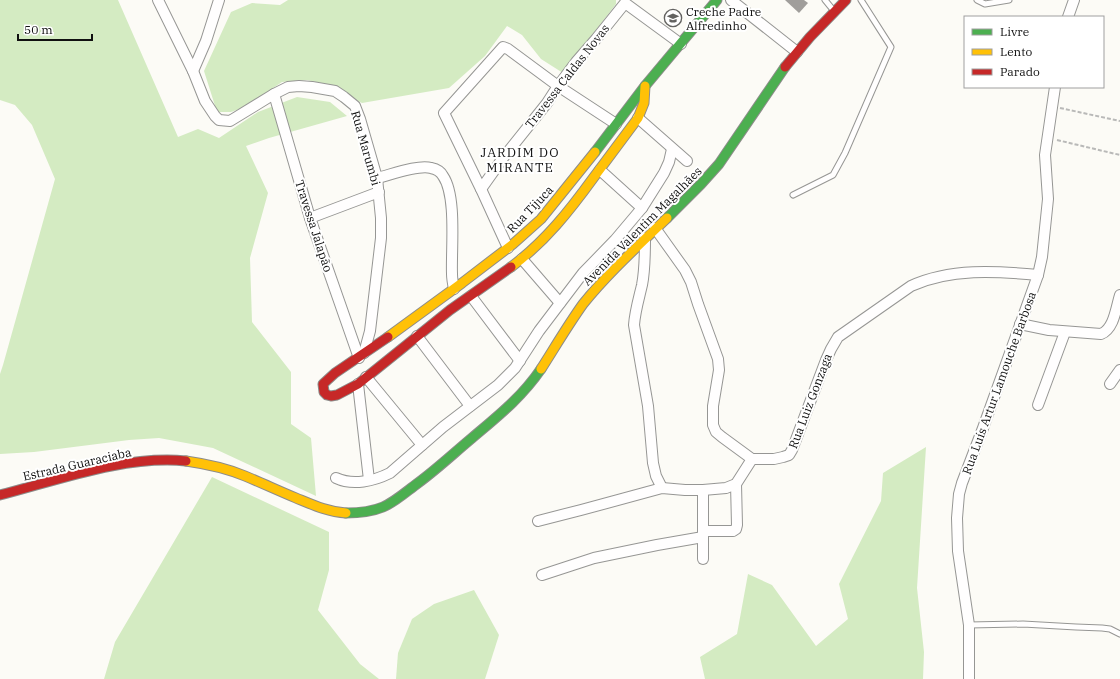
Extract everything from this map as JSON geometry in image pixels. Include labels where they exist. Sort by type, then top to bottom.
[{"type":"main road","name":"Rua Tijuca","points":[[362,381],[337,395],[327,395],[323,388],[323,384],[335,373],[454,289],[508,248],[541,219],[588,161],[645,86],[717,0]]},
{"type":"main road","name":"Avenida Valentim Magalhães","points":[[320,508],[329,511],[360,513],[392,503],[423,480],[510,405],[527,387],[544,364],[570,323],[602,281],[717,167],[778,77],[797,52],[846,0]]},
{"type":"main road","points":[[362,381],[417,336],[522,259],[541,242],[557,225],[638,118],[645,100],[645,86]]},
{"type":"main road","name":"Estrada Guaraciaba","points":[[0,495],[92,471],[142,461],[181,460],[209,464],[234,471],[320,508]]},
{"type":"street","name":"Rua Marumbi","points":[[158,0],[193,71],[205,101],[214,116],[219,120],[230,121],[288,87],[312,87],[334,92],[344,97],[355,106],[377,178],[381,218],[381,238],[370,331],[361,356]]},
{"type":"street","points":[[193,71],[206,41],[220,0]]},
{"type":"street","points":[[731,0],[797,52]]},
{"type":"street","points":[[1068,16],[1074,0]]},
{"type":"street","name":"Travessa Caldas Novas","points":[[481,189],[503,158],[547,103],[576,62],[625,3],[681,44]]},
{"type":"street","points":[[508,248],[444,113],[503,47],[508,49],[558,86],[616,124]]},
{"type":"street","name":"Rua Luís Artur Lamouche Barbosa","points":[[969,679],[969,626],[958,551],[957,518],[959,494],[1038,275],[1042,257],[1048,199],[1045,155],[1055,88]]},
{"type":"street","name":"Travessa Jalapão","points":[[274,94],[310,218],[361,356]]},
{"type":"street","points":[[638,118],[687,161]]},
{"type":"street","points":[[336,478],[350,482],[369,480],[390,473],[443,427],[507,377],[520,361],[539,330],[583,273],[615,240],[642,208],[664,173],[669,162],[672,149]]},
{"type":"street","points":[[377,178],[418,167],[430,167],[438,170],[444,176],[451,203],[452,274],[454,289]]},
{"type":"street","points":[[600,170],[642,208]]},
{"type":"street","points":[[310,218],[379,192]]},
{"type":"street","points":[[542,575],[594,558],[703,534],[733,531],[736,529],[736,484],[752,459],[716,432],[713,426],[713,406],[719,370],[718,359],[691,282],[685,270],[655,228]]},
{"type":"street","points":[[645,238],[642,284],[634,325],[648,406],[653,464],[656,476],[662,488]]},
{"type":"street","points":[[522,259],[560,303]]},
{"type":"street","name":"Rua Luiz Gonzaga","points":[[752,459],[774,459],[789,455],[830,349],[838,338],[911,286],[936,277],[953,274],[1002,272],[1038,275]]},
{"type":"street","points":[[1020,324],[1064,332],[1101,334],[1111,325],[1120,295]]},
{"type":"street","points":[[471,296],[520,361]]},
{"type":"street","points":[[1038,405],[1064,332]]},
{"type":"street","points":[[417,336],[470,406]]},
{"type":"street","points":[[1110,384],[1120,370]]},
{"type":"street","points":[[362,381],[422,445]]},
{"type":"street","points":[[362,381],[369,480]]},
{"type":"street","points":[[538,521],[662,488],[703,490],[726,488],[736,484]]},
{"type":"street","points":[[703,490],[703,559]]},
{"type":"lane","points":[[825,0],[835,11]]},
{"type":"lane","points":[[793,195],[832,175],[845,153],[891,47],[860,0]]},
{"type":"lane","points":[[977,0],[985,4],[1009,0]]},
{"type":"lane","points":[[969,626],[1023,624],[1102,628],[1120,634]]},
{"type":"path","points":[[1051,106],[1120,121]]},
{"type":"path","points":[[1048,138],[1120,155]]},
{"type":"green space","points":[[0,0],[118,0],[178,137],[198,129],[219,138],[258,112],[297,97],[330,102],[347,116],[246,146],[268,193],[250,258],[252,322],[291,372],[291,424],[311,438],[316,496],[213,448],[159,438],[129,440],[34,452],[0,454],[0,374],[55,179],[32,125],[15,105],[0,100]]},
{"type":"green space","points":[[288,0],[616,0],[616,4],[563,73],[541,59],[522,35],[507,26],[485,56],[449,88],[362,103],[325,84],[307,80],[282,82],[245,107],[231,112],[217,112],[204,71],[231,12],[252,3],[280,5]]},
{"type":"green space","points":[[926,447],[917,588],[924,652],[923,679],[705,679],[700,657],[737,634],[748,574],[772,585],[816,646],[848,619],[839,584],[881,501],[883,473]]},
{"type":"green space","points":[[212,477],[329,532],[329,570],[318,610],[360,664],[379,679],[104,679],[115,642]]},
{"type":"green space","points":[[474,590],[499,635],[485,679],[396,679],[398,653],[412,619],[434,604]]},
{"type":"building","points":[[785,0],[804,0],[808,3],[799,13]]},
{"type":"traffic: fast","points":[[595,152],[645,86],[717,0]]},
{"type":"traffic: fast","points":[[667,218],[719,164],[785,67]]},
{"type":"traffic: fast","points":[[346,513],[365,512],[378,509],[401,496],[432,472],[500,414],[518,397],[541,369]]},
{"type":"traffic: slow","points":[[511,267],[535,247],[566,213],[638,118],[644,103],[645,86]]},
{"type":"traffic: slow","points":[[388,337],[513,244],[541,219],[595,152]]},
{"type":"traffic: slow","points":[[541,369],[583,304],[634,249],[667,218]]},
{"type":"traffic: slow","points":[[186,461],[231,471],[315,506],[327,510],[346,513]]},
{"type":"traffic: jam","points":[[785,67],[810,37],[846,0]]},
{"type":"traffic: jam","points":[[388,337],[335,373],[323,384],[324,392],[331,396],[337,395],[358,384],[450,310],[511,267]]},
{"type":"traffic: jam","points":[[0,495],[68,476],[116,465],[163,460],[186,461]]},
{"type":"place","name":"Creche Padre Alfredinho","points":[[673,18]]},
{"type":"district","name":"JARDIM DO MIRANTE","points":[[520,160]]}]
